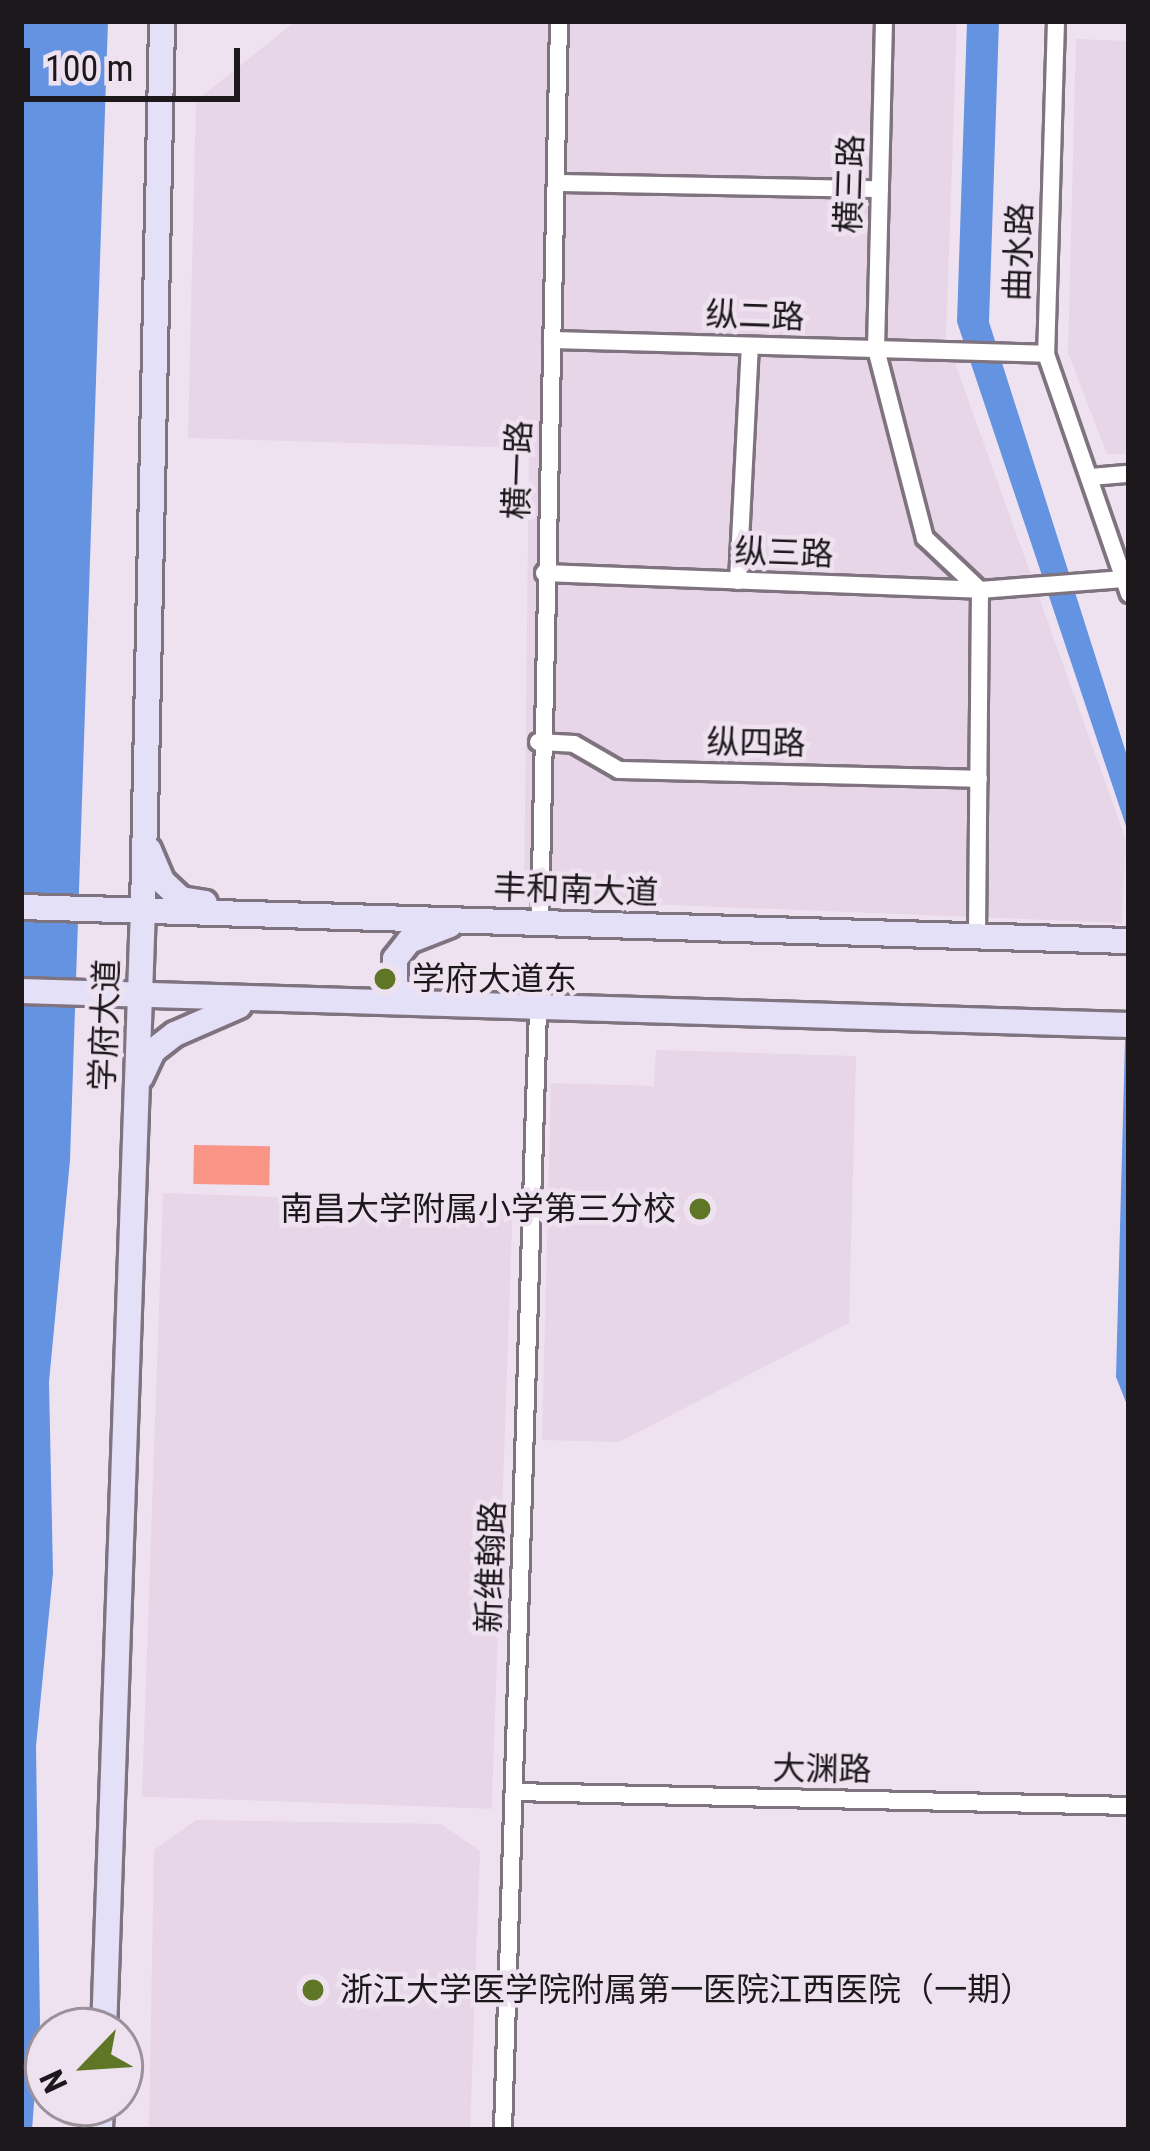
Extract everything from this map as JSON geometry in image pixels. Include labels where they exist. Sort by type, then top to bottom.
[{"type":"main road","name":"学府大道","points":[[105,2007],[143,909],[162,21]]},
{"type":"main road","points":[[145,818],[150,861],[181,899],[255,913]]},
{"type":"main road","name":"丰和南大道","points":[[21,907],[1119,941]]},
{"type":"main road","points":[[472,1005],[405,997],[392,972],[409,941],[476,920]]},
{"type":"main road","points":[[21,991],[1121,1024]]},
{"type":"main road","points":[[135,1090],[153,1051],[175,1034],[264,998]]},
{"type":"street","name":"横一路","points":[[540,922],[538,742],[559,21]]},
{"type":"street","name":"横三路","points":[[884,21],[875,349],[925,538],[980,590]]},
{"type":"street","name":"曲水路","points":[[1056,21],[1046,353],[1126,586]]},
{"type":"street","points":[[556,183],[880,189]]},
{"type":"street","name":"纵二路","points":[[552,340],[956,355],[1046,353]]},
{"type":"street","points":[[738,581],[749,346]]},
{"type":"street","points":[[1091,477],[1129,474]]},
{"type":"street","name":"纵三路","points":[[544,574],[980,590],[1022,589],[1078,577],[1126,586]]},
{"type":"street","points":[[977,935],[980,590]]},
{"type":"street","name":"纵四路","points":[[538,742],[574,743],[619,770],[979,779]]},
{"type":"street","name":"新维翰路","points":[[503,2130],[538,1007]]},
{"type":"street","name":"大渊路","points":[[514,1792],[1129,1806]]},
{"type":"shaded area","points":[[296,21],[957,21],[946,338],[1126,840],[1122,923],[524,899],[529,448],[188,438],[196,101]]},
{"type":"shaded area","points":[[1076,39],[1129,41],[1129,454],[1107,454],[1068,353]]},
{"type":"shaded area","name":"南昌大学附属小学第三分校","points":[[656,1050],[856,1056],[849,1323],[619,1442],[542,1440],[551,1083],[654,1086]]},
{"type":"shaded area","points":[[194,1145],[270,1146],[269,1185],[193,1184]]},
{"type":"shaded area","points":[[163,1193],[513,1205],[492,1809],[142,1797]]},
{"type":"shaded area","name":"浙江大学医学院附属第一医院江西医院（一期）","points":[[196,1820],[441,1824],[480,1851],[470,2130],[149,2130],[154,1850]]},
{"type":"water","points":[[21,21],[108,21],[70,1160],[49,1382],[53,1573],[36,1746],[40,2007],[24,2007],[24,2127],[32,2127],[21,2130]]},
{"type":"water","points":[[967,21],[999,21],[989,322],[1129,762],[1129,835],[957,322]]},
{"type":"water","points":[[1129,893],[1129,1410],[1116,1377]]},
{"type":"place","name":"学府大道东","points":[[385,979]]},
{"type":"place","name":"南昌大学附属小学第三分校","points":[[700,1209]]},
{"type":"place","name":"浙江大学医学院附属第一医院江西医院（一期）","points":[[313,1990]]}]
